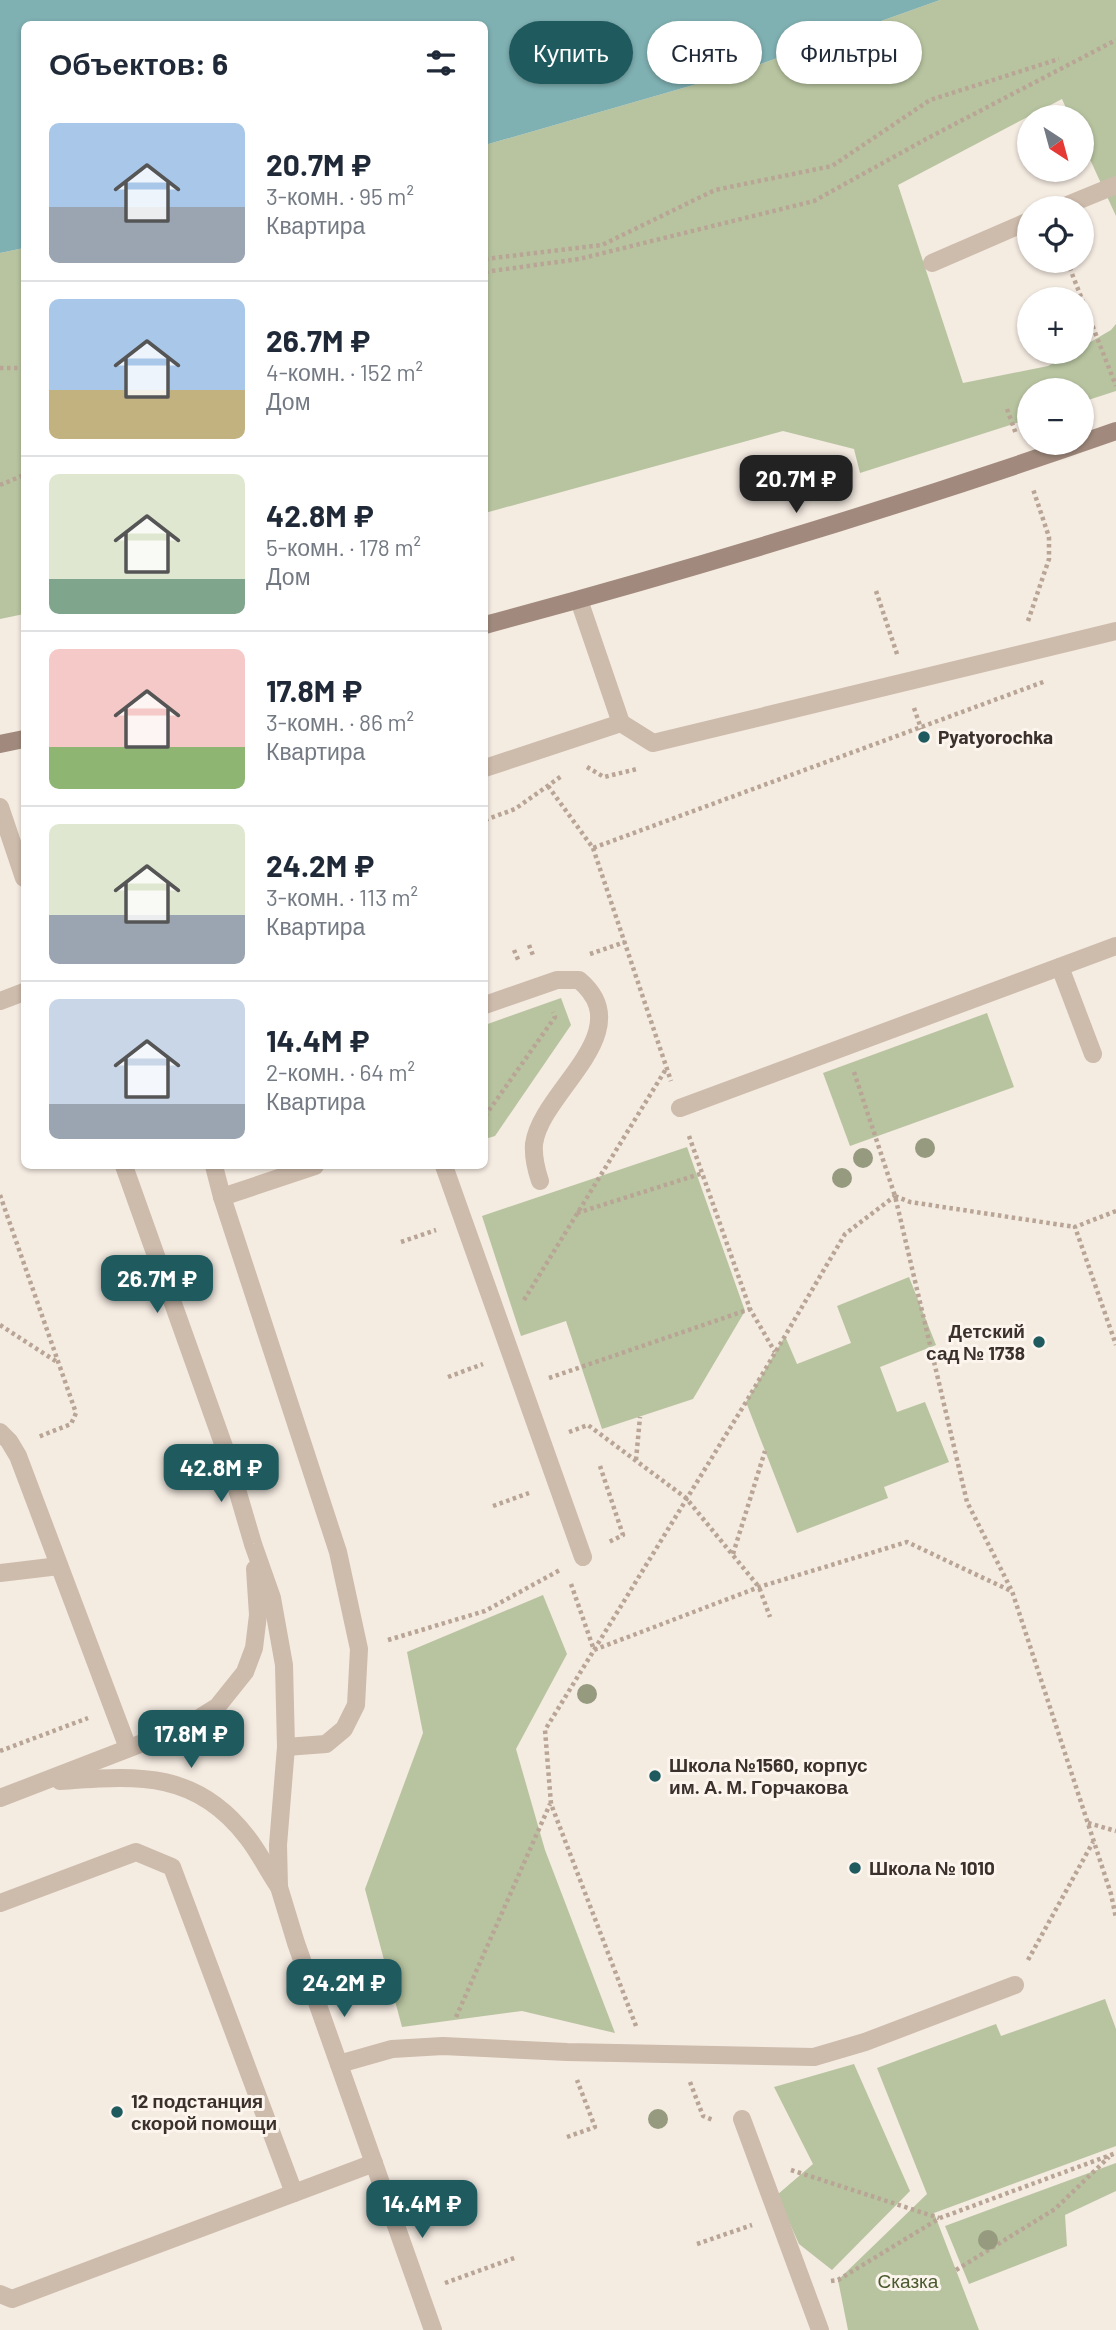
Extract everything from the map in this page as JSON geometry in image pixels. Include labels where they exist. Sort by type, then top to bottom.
[{"type":"street","points":[[1089,196],[1116,185]]},
{"type":"street","points":[[932,263],[1017,227]]},
{"type":"street","points":[[488,624],[698,567],[1025,463],[1116,431]]},
{"type":"street","points":[[579,600],[621,723],[653,743],[1116,632]]},
{"type":"street","points":[[488,767],[621,723]]},
{"type":"street","points":[[0,744],[21,740]]},
{"type":"street","points":[[0,807],[21,869]]},
{"type":"street","points":[[680,1108],[1116,946]]},
{"type":"street","points":[[1060,967],[1093,1054]]},
{"type":"street","points":[[488,1004],[557,980],[579,980],[591,990],[599,1010],[599,1027],[591,1047],[542,1123],[534,1142],[534,1163],[540,1181]]},
{"type":"street","points":[[0,1001],[21,993]]},
{"type":"street","points":[[125,1169],[226,1452],[253,1545],[272,1598],[284,1665],[286,1747],[278,1845],[279,1887]]},
{"type":"street","points":[[215,1169],[338,1552],[359,1649],[356,1705],[344,1729],[326,1744],[286,1747]]},
{"type":"street","points":[[222,1197],[306,1169]]},
{"type":"street","points":[[445,1169],[583,1557]]},
{"type":"street","points":[[0,1432],[12,1446],[128,1748]]},
{"type":"street","points":[[0,1798],[128,1748],[201,1717],[217,1707],[245,1672],[254,1648],[258,1615],[253,1545]]},
{"type":"street","points":[[0,1573],[59,1566]]},
{"type":"street","points":[[43,1782],[130,1777],[161,1780],[200,1796],[225,1814],[247,1837],[279,1887],[433,2330]]},
{"type":"street","points":[[0,1903],[136,1852],[172,1867],[294,2193]]},
{"type":"street","points":[[339,2064],[392,2049],[443,2046],[567,2052],[814,2057],[865,2042],[1015,1985]]},
{"type":"street","points":[[742,2119],[820,2330]]},
{"type":"street","points":[[0,2294],[12,2299],[374,2163]]},
{"type":"path","points":[[488,272],[579,259],[814,201],[1116,40]]},
{"type":"path","points":[[488,260],[602,245],[715,190],[832,166],[930,100],[1059,59]]},
{"type":"path","points":[[1072,273],[1116,386]]},
{"type":"path","points":[[0,368],[21,368]]},
{"type":"path","points":[[0,485],[21,476]]},
{"type":"path","points":[[1016,655],[1049,559]]},
{"type":"path","points":[[876,591],[906,682]]},
{"type":"path","points":[[593,848],[1058,676]]},
{"type":"path","points":[[920,727],[924,737]]},
{"type":"path","points":[[488,819],[515,809],[558,778]]},
{"type":"path","points":[[548,786],[593,848],[750,1309],[775,1353]]},
{"type":"path","points":[[488,1112],[555,1017],[529,945]]},
{"type":"path","points":[[845,1046],[895,1196],[967,1502],[1012,1591],[1093,1841],[1113,1893],[1116,1918]]},
{"type":"path","points":[[503,1333],[667,1069]]},
{"type":"path","points":[[577,1213],[703,1174]]},
{"type":"path","points":[[0,1195],[76,1413],[74,1421],[12,1446]]},
{"type":"path","points":[[895,1196],[910,1202],[1075,1227],[1116,1212]]},
{"type":"path","points":[[647,2054],[551,1804],[545,1730],[845,1234],[895,1196]]},
{"type":"path","points":[[0,1217],[7,1216]]},
{"type":"path","points":[[401,1242],[463,1220]]},
{"type":"path","points":[[1075,1227],[1116,1345]]},
{"type":"path","points":[[523,1387],[750,1309]]},
{"type":"path","points":[[0,1325],[58,1363]]},
{"type":"path","points":[[448,1377],[511,1354]]},
{"type":"path","points":[[636,1460],[640,1417]]},
{"type":"path","points":[[542,1442],[588,1425],[686,1498],[759,1587],[770,1617]]},
{"type":"path","points":[[733,1555],[765,1451]]},
{"type":"path","points":[[600,1466],[623,1535]]},
{"type":"path","points":[[493,1506],[557,1484]]},
{"type":"path","points":[[594,1650],[759,1587],[906,1542],[1012,1591]]},
{"type":"path","points":[[359,1649],[485,1611],[583,1557]]},
{"type":"path","points":[[565,1567],[594,1650]]},
{"type":"path","points":[[0,1751],[113,1709]]},
{"type":"path","points":[[443,2046],[551,1804]]},
{"type":"path","points":[[1088,1823],[1116,1831]]},
{"type":"path","points":[[1015,1985],[1093,1841]]},
{"type":"path","points":[[567,2052],[595,2127],[567,2137]]},
{"type":"path","points":[[680,2054],[703,2116],[750,2138]]},
{"type":"path","points":[[805,2288],[838,2280],[940,2218],[1114,2153]]},
{"type":"path","points":[[957,2270],[1055,2209],[1114,2153]]},
{"type":"path","points":[[757,2159],[940,2218]]},
{"type":"path","points":[[697,2244],[778,2216]]},
{"type":"path","points":[[420,2293],[516,2257]]},
{"type":"green space","points":[[940,0],[1116,0],[1116,216],[1094,168],[1094,105],[1065,105],[1062,99],[1051,105],[1017,105],[1017,123],[898,185],[963,383],[1052,364],[1094,364],[1094,340],[1116,324],[1116,391],[1094,398],[1094,378],[1017,378],[1017,423],[860,473],[854,449],[783,431],[488,512],[488,144],[697,84],[762,84],[762,63],[776,58],[776,84],[922,84],[922,21],[881,21]]},
{"type":"green space","points":[[21,249],[21,615],[0,619],[0,253]]},
{"type":"green space","points":[[561,998],[571,1025],[495,1136],[488,1138],[488,1024]]},
{"type":"green space","points":[[987,1013],[1014,1087],[850,1146],[823,1073]]},
{"type":"green space","points":[[687,1147],[745,1311],[693,1399],[602,1429],[566,1321],[521,1336],[482,1216]]},
{"type":"green space","points":[[909,1277],[936,1345],[880,1367],[897,1412],[925,1402],[949,1462],[884,1487],[888,1498],[797,1533],[746,1402],[785,1336],[797,1364],[851,1343],[837,1306]]},
{"type":"green space","points":[[543,1595],[567,1654],[516,1749],[545,1850],[615,2033],[522,2011],[402,2027],[365,1889],[423,1733],[407,1652]]},
{"type":"green space","name":"Сказка","points":[[1105,1999],[1116,2029],[1116,2146],[934,2213],[979,2330],[848,2330],[838,2280],[927,2194],[877,2068],[996,2024],[1001,2036]]},
{"type":"green space","points":[[854,2064],[910,2191],[832,2270],[799,2244],[777,2195],[813,2164],[774,2087]]},
{"type":"green space","points":[[1116,2163],[1116,2191],[1065,2215],[1067,2246],[969,2284],[945,2226]]},
{"type":"water","points":[[0,0],[940,0],[881,21],[776,21],[776,58],[762,63],[762,21],[647,21],[647,84],[697,84],[488,144],[488,21],[21,21],[21,249],[0,253]]},
{"type":"place","name":"Pyatyorochka","points":[[924,737]]},
{"type":"place","name":"Детский сад № 1738","points":[[1039,1342]]},
{"type":"place","name":"Школа №1560, корпус им. А. М. Горчакова","points":[[655,1776]]},
{"type":"place","name":"Школа № 1010","points":[[855,1868]]},
{"type":"place","name":"12 подстанция скорой помощи","points":[[117,2112]]}]
